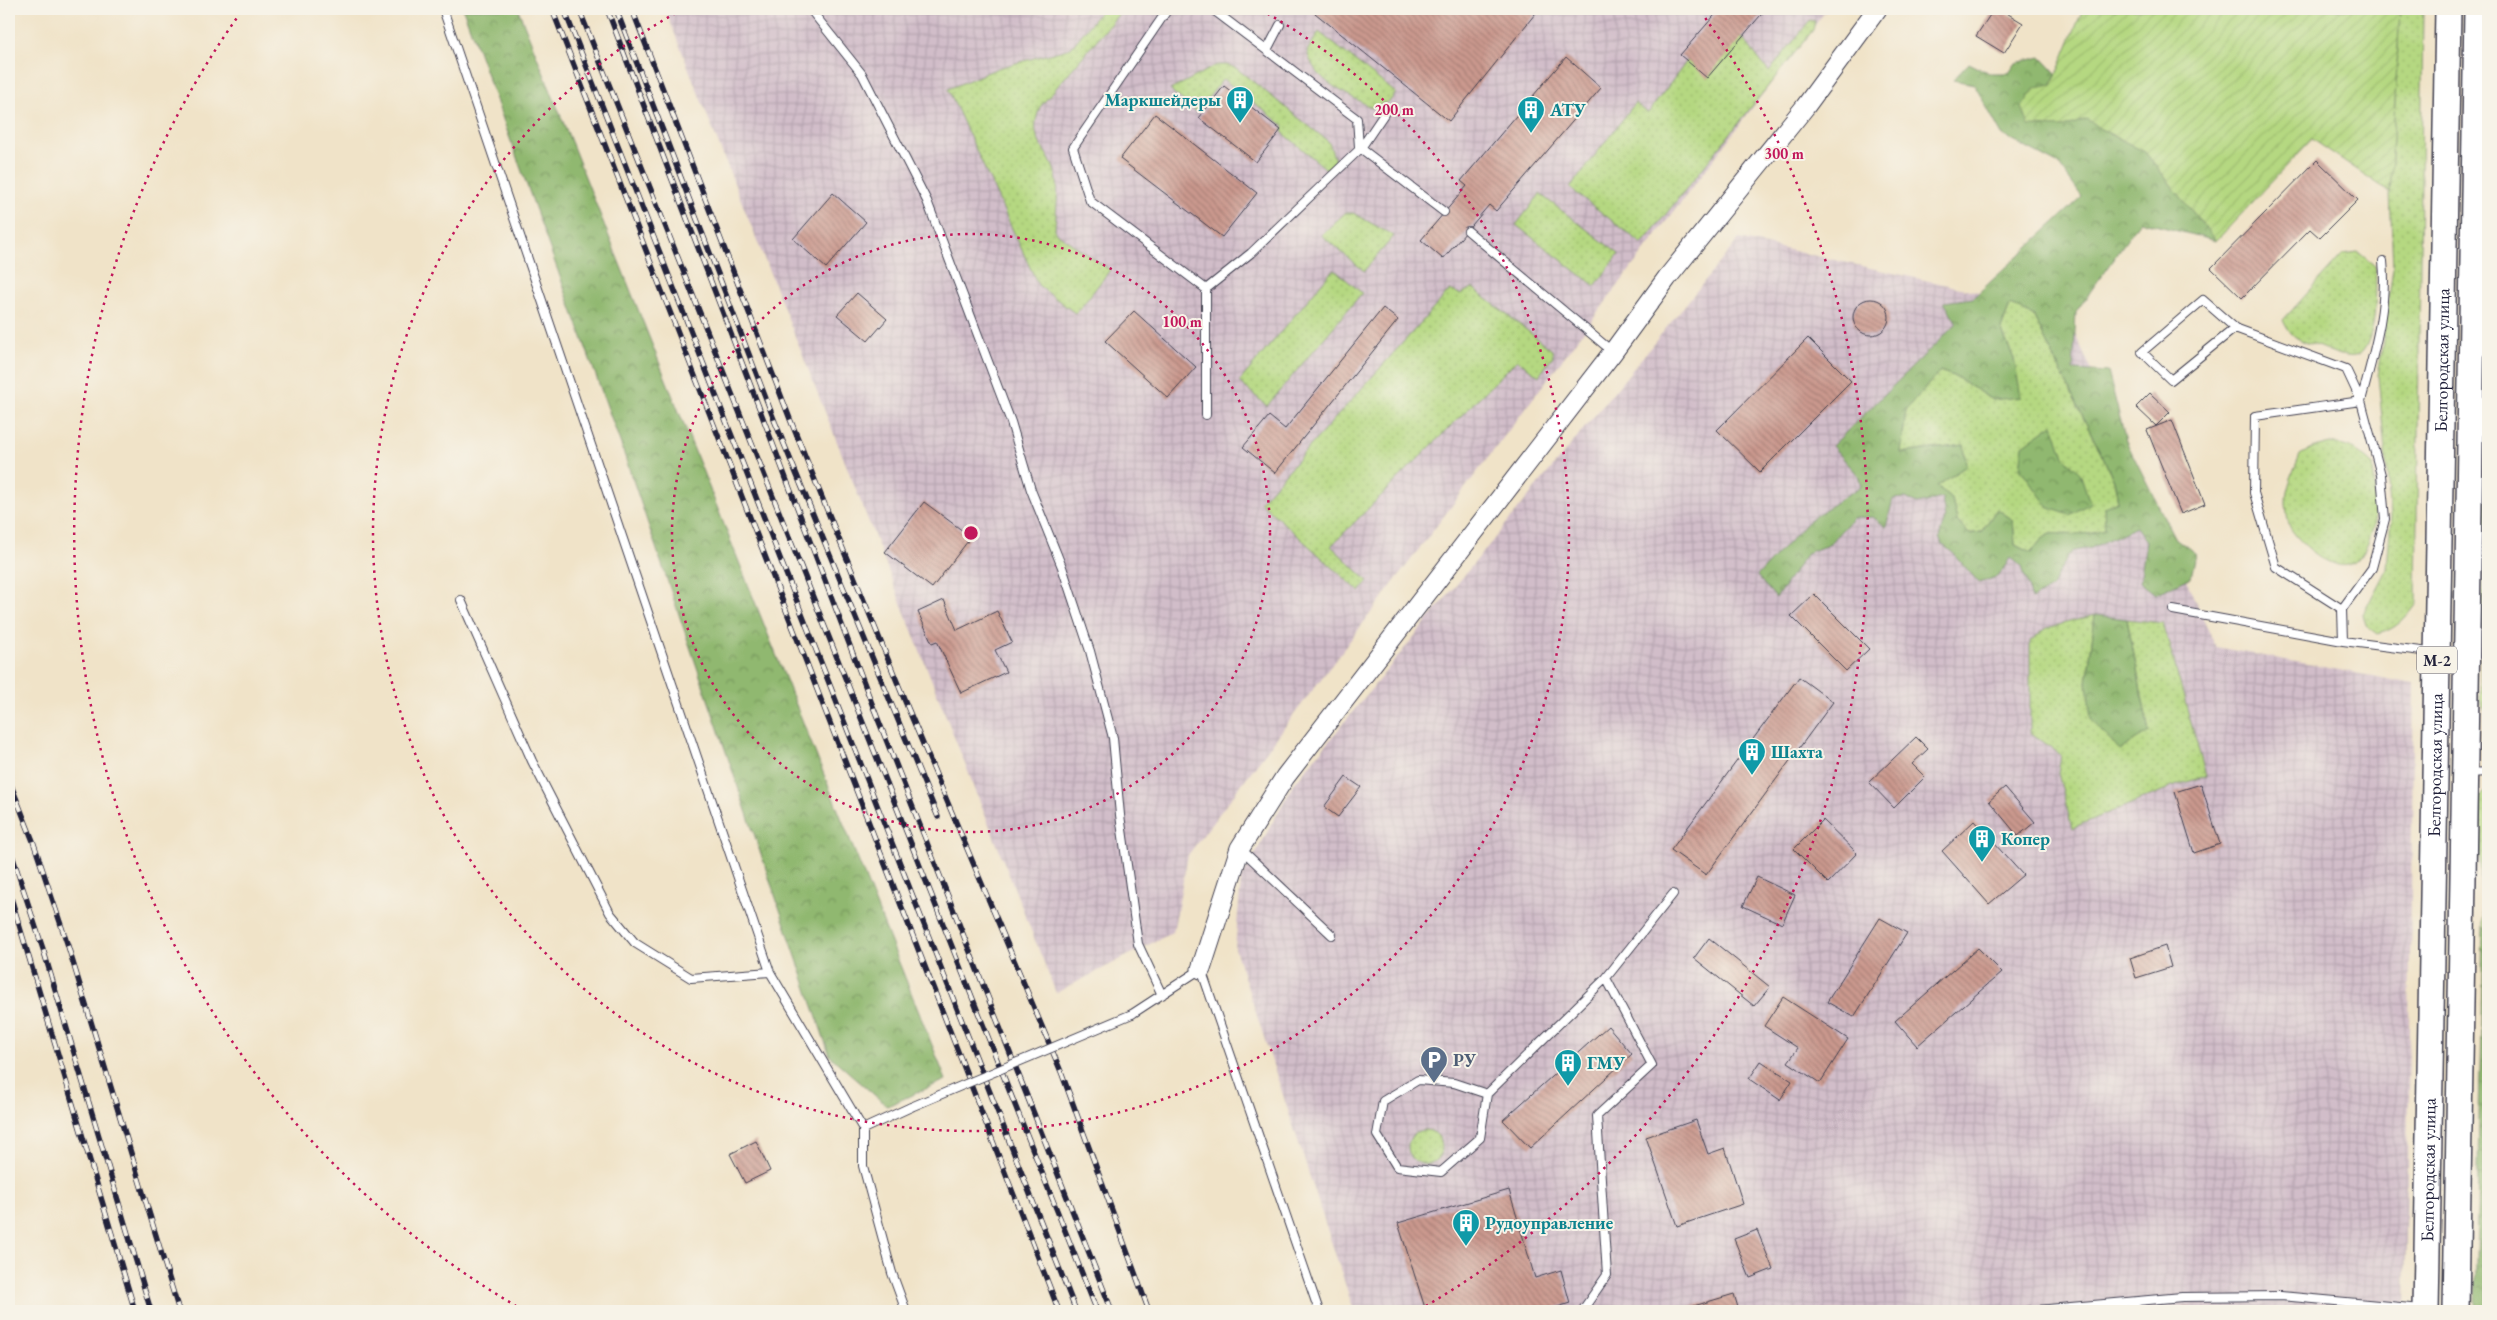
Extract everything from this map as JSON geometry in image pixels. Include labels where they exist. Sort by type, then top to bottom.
[{"type":"main road","name":"Белгородская улица","points":[[2426,1310],[2448,9]]},
{"type":"main road","name":"Белгородская улица","points":[[2456,1311],[2476,772],[2466,653],[2477,9]]},
{"type":"street","points":[[1201,969],[1240,848],[1285,777],[1613,352],[1667,278],[1805,107],[1877,9]]},
{"type":"lane","points":[[443,9],[770,972],[863,1129],[863,1166],[892,1273],[906,1311]]},
{"type":"lane","points":[[810,9],[862,74],[927,201],[1011,422],[1031,490],[1062,567],[1090,651],[1113,738],[1120,815],[1138,944],[1162,996]]},
{"type":"lane","points":[[1168,9],[1073,148],[1090,201],[1206,289]]},
{"type":"lane","points":[[1212,9],[1357,119],[1361,148],[1444,212]]},
{"type":"lane","points":[[1267,50],[1280,25]]},
{"type":"lane","points":[[1206,289],[1251,253],[1361,148],[1384,114]]},
{"type":"lane","points":[[1468,231],[1613,352]]},
{"type":"lane","points":[[2362,401],[2378,336],[2386,282],[2383,261]]},
{"type":"lane","points":[[1206,289],[1206,414]]},
{"type":"lane","points":[[2235,328],[2171,380],[2142,352],[2202,300],[2235,328],[2346,369],[2362,401],[2381,475],[2385,519],[2372,568],[2342,609],[2343,640]]},
{"type":"lane","points":[[2342,609],[2276,566],[2254,493],[2255,416],[2362,401]]},
{"type":"lane","points":[[461,600],[532,761],[610,913],[635,943],[691,978],[770,972]]},
{"type":"lane","points":[[2173,610],[2343,640],[2437,653],[2466,653]]},
{"type":"lane","points":[[1240,848],[1332,936]]},
{"type":"lane","points":[[1486,1094],[1454,1083],[1418,1080],[1383,1102],[1377,1135],[1397,1166],[1441,1172],[1480,1138],[1486,1094],[1606,978],[1673,894]]},
{"type":"lane","points":[[863,1129],[1132,1014],[1201,969],[1319,1311]]},
{"type":"lane","points":[[1582,1311],[1607,1275],[1597,1116],[1652,1065],[1606,978]]},
{"type":"lane","points":[[2026,1311],[2182,1297],[2281,1296],[2426,1310]]},
{"type":"shaded area","points":[[665,9],[1827,9],[1188,855],[1173,932],[1056,993]]},
{"type":"shaded area","points":[[1739,239],[2065,311],[2216,647],[2414,684],[2405,1311],[1354,1311],[1235,949],[1241,880],[1293,785]]},
{"type":"green space","points":[[463,9],[518,9],[946,1080],[887,1106],[830,1056],[620,442]]},
{"type":"green space","points":[[1102,9],[1123,9],[1040,107],[1036,119],[1037,137],[1053,166],[1056,176],[1055,232],[1110,270],[1076,314],[1038,285],[948,89],[998,68],[1071,48]]},
{"type":"green space","points":[[2083,9],[2400,9],[2390,192],[2312,139],[2216,241],[2145,152],[2099,128],[2087,119],[2063,127],[2029,126],[2022,107],[2035,88],[2052,85]]},
{"type":"green space","points":[[2400,9],[2423,9],[2416,604],[2400,623],[2378,634],[2366,625],[2363,614],[2387,568],[2391,516],[2378,376],[2393,268],[2390,192]]},
{"type":"green space","points":[[1810,20],[1815,21],[1813,30],[1642,244],[1570,188],[1635,103],[1648,113],[1687,61],[1742,37],[1769,72]]},
{"type":"green space","points":[[1319,32],[1396,93],[1390,101],[1372,108],[1342,92],[1324,79],[1316,71],[1307,51]]},
{"type":"green space","points":[[2041,57],[2056,73],[2052,85],[2063,127],[2087,119],[2099,128],[2145,152],[2216,241],[2140,221],[2076,312],[2073,370],[2108,372],[2126,441],[2174,537],[2196,554],[2191,577],[2155,594],[2140,582],[2146,541],[2136,527],[2091,548],[2074,551],[2067,557],[2052,587],[2032,599],[2022,567],[2010,558],[1999,576],[1979,583],[1954,554],[1942,544],[1939,538],[1945,518],[1942,498],[1917,504],[1906,498],[1893,499],[1886,527],[1873,517],[1853,518],[1828,545],[1807,553],[1776,598],[1757,576],[1809,520],[1861,486],[1858,475],[1832,446],[1957,323],[1944,302],[1973,298],[2082,197],[2059,165],[2002,135],[1974,84],[1953,80],[1969,63],[1989,73],[2009,73],[2016,63]],"holes":[[[2010,305],[2033,315],[2114,480],[2118,501],[2104,507],[2105,529],[2084,534],[2048,535],[2043,538],[2031,553],[2015,545],[2013,520],[1997,509],[1981,532],[1969,534],[1957,521],[1952,499],[1937,486],[1966,466],[1964,445],[1901,453],[1906,410],[1940,371],[1958,378],[1992,400],[2021,397],[2014,359],[2001,329]]]},
{"type":"green space","points":[[1217,65],[1227,65],[1236,68],[1329,142],[1335,161],[1331,173],[1282,132],[1284,126],[1223,79],[1197,112],[1170,90]]},
{"type":"green space","points":[[1540,194],[1619,254],[1595,286],[1516,225]]},
{"type":"green space","points":[[1345,213],[1353,213],[1394,236],[1364,271],[1321,235]]},
{"type":"green space","points":[[2358,252],[2375,266],[2376,275],[2376,300],[2372,327],[2364,349],[2358,355],[2348,356],[2337,354],[2296,338],[2289,331],[2283,320],[2343,254]]},
{"type":"green space","points":[[1335,270],[1362,293],[1267,406],[1239,382],[1331,272]]},
{"type":"green space","points":[[1473,288],[1552,350],[1553,356],[1539,376],[1517,360],[1331,546],[1368,581],[1360,592],[1260,502],[1450,290],[1460,294]]},
{"type":"green space","points":[[2010,305],[2033,315],[2114,480],[2118,501],[2105,529],[2082,534],[2049,535],[2043,538],[2031,553],[2015,545],[2013,520],[1997,509],[1981,532],[1969,534],[1957,521],[1952,499],[1937,486],[1966,466],[1964,445],[1901,453],[1906,409],[1940,371],[1958,378],[1992,400],[2014,359],[2001,329]]},
{"type":"green space","points":[[2488,396],[2488,717],[2480,701]]},
{"type":"green space","points":[[2053,424],[2064,457],[2080,473],[2090,503],[2070,515],[2049,508],[2020,468],[2023,445]]},
{"type":"green space","points":[[2330,443],[2354,450],[2373,464],[2375,514],[2373,527],[2365,550],[2357,560],[2349,565],[2331,563],[2321,558],[2296,536],[2288,520],[2286,497],[2300,455],[2314,447]]},
{"type":"green space","points":[[2095,615],[2087,683],[2149,732],[2127,619],[2163,623],[2206,776],[2172,787],[2072,828],[2058,773],[2061,755],[2030,732],[2030,641],[2047,628]]},
{"type":"green space","points":[[2095,615],[2127,619],[2149,732],[2120,750],[2091,719],[2087,683]]},
{"type":"green space","points":[[2488,789],[2488,933],[2483,926],[2477,800]]},
{"type":"green space","points":[[2483,926],[2488,933],[2488,1311],[2475,1311]]},
{"type":"green space","points":[[1425,1130],[1437,1135],[1442,1147],[1437,1159],[1425,1164],[1413,1159],[1408,1147],[1413,1135]]},
{"type":"building","points":[[1310,9],[1539,9],[1449,121]]},
{"type":"building","points":[[1720,9],[1766,9],[1707,78],[1680,55]]},
{"type":"building","points":[[1994,9],[2000,9],[2023,23],[2004,53],[1976,36]]},
{"type":"building","name":"АТУ","points":[[1566,57],[1601,88],[1496,211],[1489,205],[1443,259],[1421,240],[1467,186],[1461,181]]},
{"type":"building","name":"Маркшейдеры","points":[[1224,86],[1281,130],[1256,162],[1199,118]]},
{"type":"building","points":[[1155,114],[1257,193],[1222,237],[1120,159]]},
{"type":"building","points":[[2317,160],[2358,200],[2320,238],[2310,229],[2242,298],[2211,268]]},
{"type":"building","points":[[833,193],[866,222],[826,268],[793,239]]},
{"type":"building","points":[[857,293],[887,319],[868,341],[837,315]]},
{"type":"building","points":[[1871,299],[1878,300],[1884,304],[1888,310],[1888,324],[1884,330],[1878,334],[1871,335],[1864,334],[1858,330],[1854,324],[1853,317],[1854,310],[1858,304],[1864,300]]},
{"type":"building","points":[[1383,308],[1398,320],[1275,473],[1243,447],[1269,416],[1285,429]]},
{"type":"building","points":[[1134,311],[1196,367],[1168,398],[1105,341]]},
{"type":"building","points":[[1808,338],[1851,381],[1760,472],[1717,430]]},
{"type":"building","points":[[2150,393],[2170,412],[2156,426],[2136,407]]},
{"type":"building","points":[[2172,420],[2205,504],[2181,514],[2147,430]]},
{"type":"building","points":[[924,502],[971,537],[932,588],[885,552]]},
{"type":"building","points":[[1814,594],[1869,649],[1846,671],[1791,616]]},
{"type":"building","points":[[944,600],[957,630],[997,611],[1012,642],[995,650],[1006,672],[961,693],[937,641],[932,643],[918,612]]},
{"type":"building","name":"Шахта","points":[[1799,677],[1833,702],[1706,875],[1671,850]]},
{"type":"building","points":[[1916,737],[1928,749],[1912,764],[1925,777],[1894,808],[1869,782]]},
{"type":"building","points":[[1346,777],[1361,787],[1338,817],[1324,807]]},
{"type":"building","points":[[2201,784],[2220,844],[2194,853],[2175,792]]},
{"type":"building","points":[[2005,787],[2035,822],[2018,836],[1989,801]]},
{"type":"building","points":[[1823,820],[1857,853],[1828,883],[1794,849]]},
{"type":"building","name":"Копер","points":[[1974,821],[2023,875],[1989,904],[1942,851]]},
{"type":"building","points":[[1757,877],[1795,895],[1782,924],[1743,906]]},
{"type":"building","points":[[1880,918],[1907,933],[1854,1017],[1827,1002]]},
{"type":"building","points":[[1709,938],[1770,987],[1754,1006],[1694,958]]},
{"type":"building","points":[[2165,946],[2171,967],[2136,978],[2130,958]]},
{"type":"building","points":[[1978,948],[2002,972],[1917,1046],[1895,1021]]},
{"type":"building","points":[[1783,997],[1848,1039],[1820,1083],[1788,1062],[1798,1048],[1764,1026]]},
{"type":"building","name":"ГМУ","points":[[1608,1026],[1632,1054],[1530,1148],[1503,1120]]},
{"type":"building","points":[[1761,1061],[1792,1081],[1780,1100],[1749,1079]]},
{"type":"building","points":[[1696,1120],[1708,1154],[1725,1148],[1743,1204],[1677,1226],[1646,1137]]},
{"type":"building","points":[[756,1141],[770,1171],[745,1183],[730,1154]]},
{"type":"building","name":"Рудоуправление","points":[[1509,1190],[1535,1278],[1561,1270],[1570,1303],[1545,1311],[1426,1311],[1398,1223]]},
{"type":"building","points":[[1757,1230],[1773,1269],[1750,1278],[1734,1239]]},
{"type":"building","points":[[1734,1294],[1739,1311],[1677,1311]]},
{"type":"building","points":[[2191,1307],[2192,1311],[2179,1311],[2179,1308]]},
{"type":"railway","points":[[552,9],[1059,1311]]},
{"type":"railway","points":[[564,9],[1076,1311]]},
{"type":"railway","points":[[579,9],[1097,1311]]},
{"type":"railway","points":[[607,9],[874,709],[1112,1311]]},
{"type":"railway","points":[[616,9],[775,422],[938,817]]},
{"type":"railway","points":[[632,9],[790,419],[907,706],[1062,1074],[1149,1311]]},
{"type":"railway","points":[[9,780],[33,841],[68,946],[179,1311]]},
{"type":"railway","points":[[9,846],[44,952],[151,1311]]},
{"type":"railway","points":[[9,891],[135,1311]]},
{"type":"place","name":"Маркшейдеры","points":[[1240,124]]},
{"type":"place","name":"АТУ","points":[[1531,134]]},
{"type":"place","name":"Шахта","points":[[1752,776]]},
{"type":"place","name":"Копер","points":[[1982,863]]},
{"type":"place","name":"РУ","points":[[1434,1084]]},
{"type":"place","name":"ГМУ","points":[[1568,1087]]},
{"type":"place","name":"Рудоуправление","points":[[1466,1247]]}]
